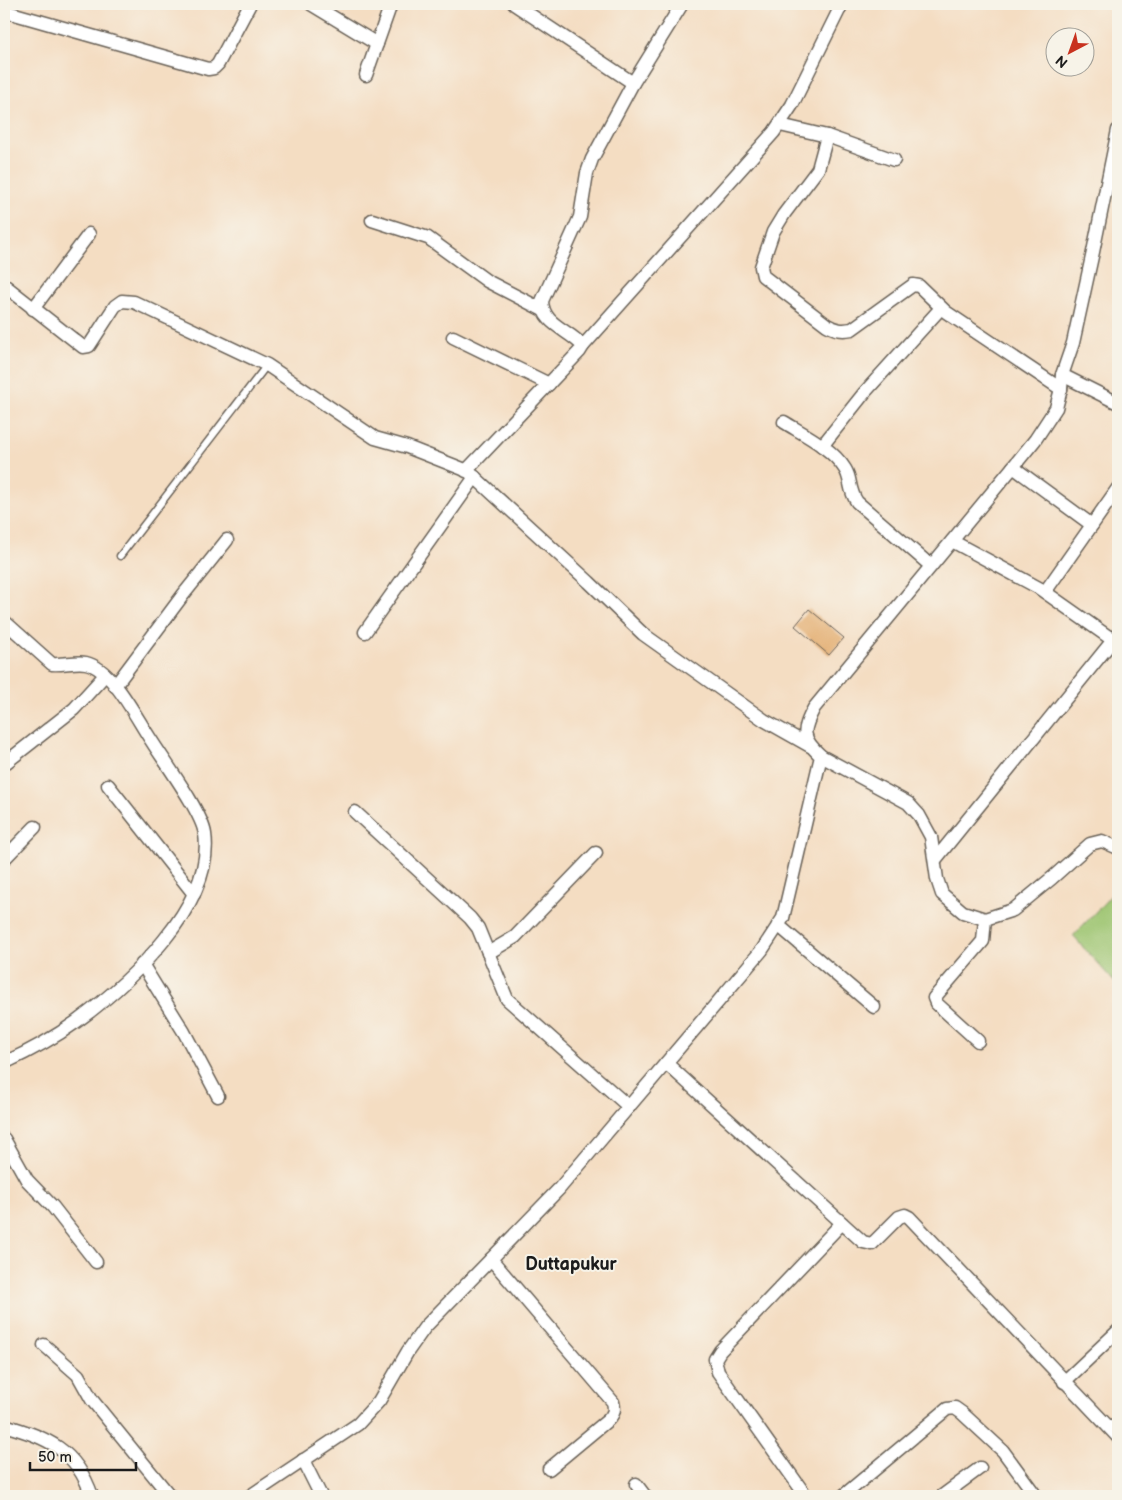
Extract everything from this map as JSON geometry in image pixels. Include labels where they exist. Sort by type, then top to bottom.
[{"type":"street","points":[[4,11],[208,70],[218,64],[250,4]]},
{"type":"street","points":[[311,4],[376,44]]},
{"type":"street","points":[[366,75],[391,4]]},
{"type":"street","points":[[514,4],[633,83]]},
{"type":"street","points":[[582,346],[578,340],[547,318],[543,310],[542,301],[580,217],[590,166],[633,83],[682,4]]},
{"type":"street","points":[[365,632],[470,474],[780,124],[792,105],[839,5]]},
{"type":"street","points":[[780,124],[827,136],[894,160]]},
{"type":"street","points":[[810,746],[805,724],[814,708],[1035,440],[1056,408],[1061,389],[1062,374],[1073,343],[1113,183],[1118,130]]},
{"type":"street","points":[[827,136],[818,169],[784,214],[773,232],[761,267],[763,276],[835,330],[852,329],[913,285],[919,286],[942,308],[1061,389]]},
{"type":"street","points":[[372,220],[428,238],[488,281],[543,310]]},
{"type":"street","points":[[34,308],[89,234]]},
{"type":"street","points":[[4,285],[79,344],[86,347],[91,343],[115,306],[122,302],[134,302],[267,365],[375,438],[407,447],[458,466],[470,474],[589,582],[643,634],[764,720],[810,746],[821,756],[908,803],[919,815],[931,837],[942,894],[963,912],[985,919],[1013,910],[1090,844],[1102,841],[1118,848]]},
{"type":"street","points":[[822,446],[865,392],[942,308]]},
{"type":"street","points":[[453,337],[549,384]]},
{"type":"street","points":[[1062,374],[1118,403]]},
{"type":"street","points":[[784,422],[822,446],[846,470],[850,491],[858,502],[931,566]]},
{"type":"street","points":[[1013,467],[1092,525]]},
{"type":"street","points":[[1045,592],[1118,488]]},
{"type":"street","points":[[115,686],[227,540]]},
{"type":"street","points":[[935,860],[1116,637],[1045,592],[952,541]]},
{"type":"street","points":[[4,621],[52,664],[84,663],[92,665],[105,674],[115,686],[193,805],[205,831],[207,850],[204,870],[182,917],[142,964],[126,980],[74,1023],[4,1063]]},
{"type":"street","points":[[4,764],[74,709],[105,674]]},
{"type":"street","points":[[250,1496],[358,1424],[379,1401],[408,1351],[425,1328],[559,1190],[762,950],[783,918],[821,756]]},
{"type":"street","points":[[108,785],[194,894]]},
{"type":"street","points":[[355,812],[470,918],[478,928],[507,998],[629,1107]]},
{"type":"street","points":[[4,859],[35,827]]},
{"type":"street","points":[[488,953],[514,937],[596,853]]},
{"type":"street","points":[[978,1041],[936,1003],[934,998],[983,941],[985,919]]},
{"type":"street","points":[[778,926],[874,1007]]},
{"type":"street","points":[[142,964],[184,1032],[218,1096]]},
{"type":"street","points":[[666,1063],[863,1242],[872,1244],[899,1217],[905,1215],[909,1217],[1118,1437]]},
{"type":"street","points":[[4,1139],[27,1180],[52,1207],[96,1262]]},
{"type":"street","points":[[806,1496],[718,1372],[715,1359],[720,1351],[842,1223]]},
{"type":"street","points":[[491,1259],[613,1402],[615,1409],[613,1415],[608,1420],[549,1469]]},
{"type":"street","points":[[1064,1382],[1118,1331]]},
{"type":"street","points":[[44,1345],[78,1374],[92,1400],[170,1496]]},
{"type":"street","points":[[843,1496],[947,1409],[955,1408],[1003,1452],[1036,1496]]},
{"type":"street","points":[[4,1425],[34,1434],[54,1444],[70,1456],[92,1496]]},
{"type":"street","points":[[303,1460],[321,1496]]},
{"type":"street","points":[[942,1496],[980,1468]]},
{"type":"street","points":[[636,1484],[645,1496]]},
{"type":"lane","points":[[120,556],[267,365]]},
{"type":"green space","points":[[1118,888],[1118,986],[1073,936]]},
{"type":"building","points":[[809,609],[844,638],[829,655],[795,626]]},
{"type":"district","name":"Duttapukur","points":[[571,1264]]}]
